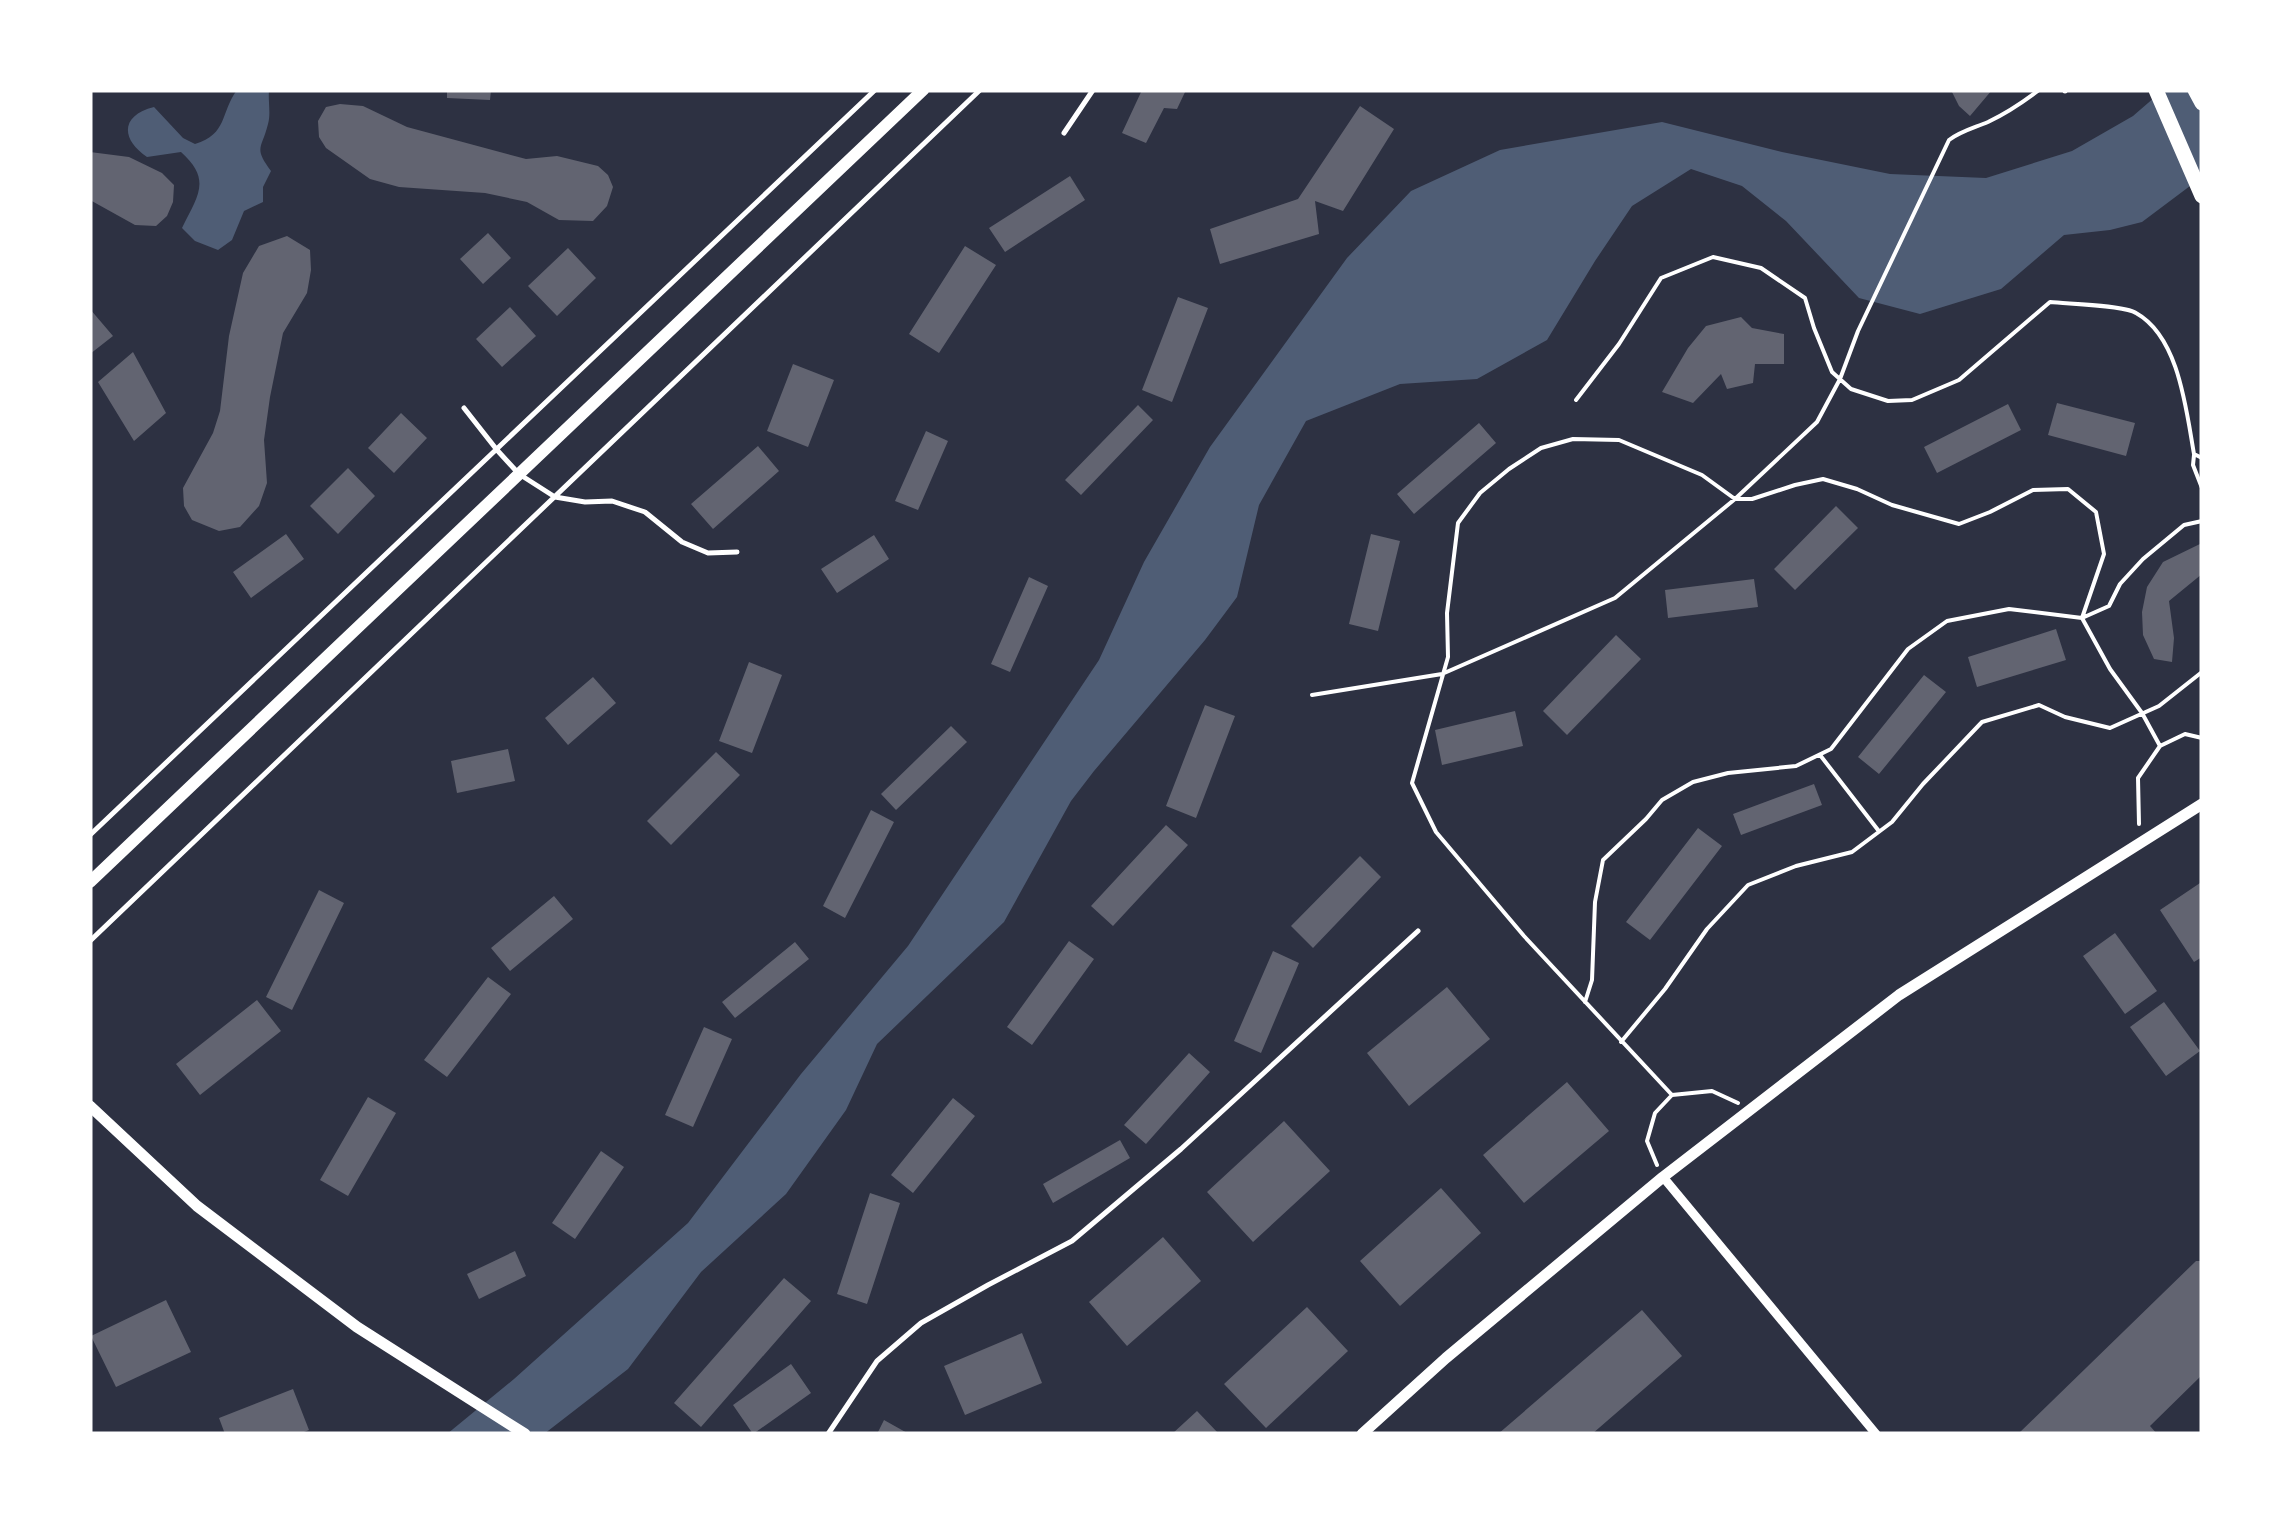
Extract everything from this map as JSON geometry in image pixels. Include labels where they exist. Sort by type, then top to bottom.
[{"type":"main road","points":[[90,882],[923,90]]},
{"type":"main road","points":[[2156,90],[2199,190]]},
{"type":"main road","points":[[2196,90],[2202,103]]},
{"type":"street","points":[[1362,1434],[1446,1358],[1663,1178],[1899,995],[2202,804]]},
{"type":"street","points":[[90,1106],[197,1206],[357,1327],[525,1434]]},
{"type":"street","points":[[1663,1178],[1876,1434]]},
{"type":"lane","points":[[90,835],[875,90]]},
{"type":"lane","points":[[90,940],[980,90]]},
{"type":"lane","points":[[1064,132],[1092,90]]},
{"type":"lane","points":[[464,408],[519,474],[554,497],[612,501],[645,512],[682,542],[708,553],[736,552]]},
{"type":"lane","points":[[828,1434],[877,1361],[921,1323],[1072,1242],[1181,1149],[1418,931]]},
{"type":"path","points":[[1312,695],[1442,674],[1615,598],[1735,499],[1816,422],[1840,379],[1858,332],[1949,140],[2015,108],[2039,90]]},
{"type":"path","points":[[1576,400],[1619,344],[1661,278],[1712,257],[1761,268],[1806,298],[1832,372],[1851,390],[1888,402],[1912,400],[1959,380],[2050,302],[2134,311],[2156,330],[2178,372],[2193,465],[2202,488]]},
{"type":"path","points":[[1672,1094],[1524,936],[1436,832],[1412,783],[1448,657],[1447,613],[1458,523],[1480,493],[1509,470],[1541,448],[1574,439],[1618,440],[1702,475],[1735,499],[1752,499],[1823,479],[1959,524],[2033,490],[2068,489],[2096,512],[2104,554],[2082,618],[2160,746]]},
{"type":"path","points":[[2194,454],[2202,458]]},
{"type":"path","points":[[1585,1002],[1592,980],[1596,902],[1603,860],[1662,800],[1693,782],[1796,766],[1831,749],[1908,650],[1947,622],[2010,609],[2082,618],[2109,606],[2120,584],[2144,559],[2184,526],[2202,521]]},
{"type":"path","points":[[1622,1042],[1707,929],[1748,884],[1796,866],[1852,852],[1892,822],[1982,722],[2039,705],[2065,717],[2110,728],[2160,706],[2202,672]]},
{"type":"path","points":[[2141,842],[2138,778],[2160,746],[2185,734],[2202,738]]},
{"type":"path","points":[[1820,755],[1879,832]]},
{"type":"path","points":[[1663,1178],[1647,1140],[1655,1113],[1672,1094],[1712,1091],[1752,1108]]},
{"type":"water","points":[[237,90],[269,90],[269,120],[261,152],[271,171],[263,187],[263,202],[244,211],[232,240],[218,250],[195,241],[182,228],[199,188],[191,162],[181,152],[147,157],[132,143],[128,128],[135,116],[154,107],[183,138],[195,144],[218,129]]},
{"type":"water","points":[[2163,90],[2202,90],[2202,177],[2142,222],[2064,235],[2001,289],[1920,314],[1859,298],[1786,221],[1742,186],[1691,169],[1632,206],[1547,340],[1477,379],[1400,384],[1306,421],[1259,505],[1237,597],[1071,801],[1004,922],[877,1044],[846,1110],[786,1194],[701,1272],[628,1369],[544,1434],[447,1434],[688,1223],[801,1074],[908,946],[1099,660],[1144,562],[1210,447],[1347,258],[1411,191],[1500,150],[1662,122],[1890,174],[1986,178],[2072,151],[2133,116]]},
{"type":"building","points":[[447,90],[491,90],[490,100],[447,98]]},
{"type":"building","points":[[1142,90],[1186,90],[1177,109],[1164,108],[1146,143],[1122,133]]},
{"type":"building","points":[[1951,90],[1992,90],[1970,116]]},
{"type":"building","points":[[363,106],[407,127],[526,159],[557,156],[598,166],[613,187],[607,206],[593,221],[559,220],[527,202],[485,193],[399,187],[370,179],[326,148],[319,137],[318,121],[326,107]]},
{"type":"building","points":[[1360,106],[1394,129],[1343,211],[1315,201],[1319,234],[1220,264],[1210,229],[1298,199]]},
{"type":"building","points":[[90,152],[129,157],[162,173],[174,185],[167,216],[156,226],[135,225],[90,200]]},
{"type":"building","points":[[1070,176],[1085,200],[1005,252],[989,228]]},
{"type":"building","points":[[488,233],[511,258],[483,284],[460,259]]},
{"type":"building","points":[[287,236],[310,250],[311,270],[307,293],[283,333],[264,440],[267,483],[259,506],[240,527],[219,531],[192,520],[184,506],[183,488],[213,433],[220,411],[229,336],[243,273],[259,246]]},
{"type":"building","points":[[965,246],[996,265],[939,353],[909,334]]},
{"type":"building","points":[[568,248],[596,278],[557,316],[528,286]]},
{"type":"building","points":[[1178,297],[1208,308],[1172,402],[1142,390]]},
{"type":"building","points":[[510,307],[536,336],[502,367],[476,339]]},
{"type":"building","points":[[90,309],[113,336],[90,354]]},
{"type":"building","points":[[1741,317],[1752,328],[1784,334],[1784,364],[1755,364],[1753,383],[1727,389],[1721,374],[1693,403],[1662,392],[1706,326]]},
{"type":"building","points":[[133,352],[166,413],[134,441],[98,382]]},
{"type":"building","points":[[793,364],[834,380],[808,447],[767,431]]},
{"type":"building","points":[[2057,403],[2135,423],[2126,456],[2048,435]]},
{"type":"building","points":[[2008,404],[2021,430],[1937,473],[1924,447]]},
{"type":"building","points":[[1138,405],[1153,420],[1081,495],[1065,480]]},
{"type":"building","points":[[401,413],[427,438],[394,473],[368,448]]},
{"type":"building","points":[[1479,423],[1496,443],[1414,514],[1397,494]]},
{"type":"building","points":[[926,431],[948,441],[918,510],[895,501]]},
{"type":"building","points":[[758,446],[779,471],[713,529],[691,504]]},
{"type":"building","points":[[348,468],[375,496],[338,534],[310,506]]},
{"type":"building","points":[[1836,506],[1858,528],[1795,590],[1774,569]]},
{"type":"building","points":[[286,534],[304,559],[251,598],[233,572]]},
{"type":"building","points":[[1371,534],[1400,541],[1378,631],[1349,624]]},
{"type":"building","points":[[874,535],[889,559],[837,593],[821,569]]},
{"type":"building","points":[[2202,543],[2202,574],[2169,601],[2174,638],[2172,662],[2154,659],[2143,635],[2147,587],[2163,562]]},
{"type":"building","points":[[1029,577],[1048,586],[1010,672],[991,664]]},
{"type":"building","points":[[1754,579],[1758,607],[1668,618],[1665,590]]},
{"type":"building","points":[[2056,629],[2066,660],[1977,687],[1968,657]]},
{"type":"building","points":[[1616,635],[1641,659],[1567,735],[1543,711]]},
{"type":"building","points":[[749,662],[782,675],[752,753],[719,741]]},
{"type":"building","points":[[1924,675],[1946,692],[1879,774],[1858,757]]},
{"type":"building","points":[[593,677],[616,703],[568,745],[545,718]]},
{"type":"building","points":[[1205,705],[1235,716],[1196,818],[1166,806]]},
{"type":"building","points":[[1515,711],[1523,746],[1442,765],[1435,730]]},
{"type":"building","points":[[951,726],[967,742],[896,810],[881,794]]},
{"type":"building","points":[[508,749],[515,781],[457,793],[451,761]]},
{"type":"building","points":[[716,752],[740,775],[671,845],[647,821]]},
{"type":"building","points":[[1814,784],[1822,805],[1741,835],[1733,814]]},
{"type":"building","points":[[871,810],[894,822],[845,918],[823,906]]},
{"type":"building","points":[[1166,825],[1188,845],[1113,926],[1091,906]]},
{"type":"building","points":[[1698,828],[1722,846],[1650,940],[1626,922]]},
{"type":"building","points":[[1360,856],[1381,877],[1313,948],[1291,926]]},
{"type":"building","points":[[2200,883],[2202,957],[2194,962],[2160,910]]},
{"type":"building","points":[[319,890],[344,903],[292,1010],[266,997]]},
{"type":"building","points":[[554,896],[573,919],[510,971],[491,948]]},
{"type":"building","points":[[2115,933],[2157,991],[2125,1014],[2083,956]]},
{"type":"building","points":[[1069,941],[1094,959],[1032,1045],[1007,1027]]},
{"type":"building","points":[[795,942],[809,959],[735,1018],[722,1002]]},
{"type":"building","points":[[1273,951],[1299,963],[1261,1053],[1234,1041]]},
{"type":"building","points":[[488,977],[511,994],[447,1077],[424,1060]]},
{"type":"building","points":[[1447,987],[1490,1039],[1409,1106],[1367,1053]]},
{"type":"building","points":[[257,1000],[281,1031],[200,1095],[176,1064]]},
{"type":"building","points":[[2164,1002],[2200,1051],[2166,1076],[2130,1027]]},
{"type":"building","points":[[704,1027],[732,1039],[693,1127],[665,1115]]},
{"type":"building","points":[[1189,1053],[1210,1072],[1146,1144],[1124,1125]]},
{"type":"building","points":[[1567,1082],[1609,1131],[1524,1203],[1483,1155]]},
{"type":"building","points":[[368,1097],[396,1113],[348,1196],[320,1180]]},
{"type":"building","points":[[953,1098],[975,1116],[913,1193],[891,1175]]},
{"type":"building","points":[[1284,1121],[1330,1171],[1253,1242],[1207,1192]]},
{"type":"building","points":[[1120,1140],[1130,1158],[1053,1203],[1043,1184]]},
{"type":"building","points":[[601,1151],[624,1167],[575,1239],[552,1223]]},
{"type":"building","points":[[1441,1188],[1481,1233],[1400,1306],[1360,1261]]},
{"type":"building","points":[[870,1193],[900,1203],[867,1304],[837,1294]]},
{"type":"building","points":[[1163,1237],[1201,1281],[1127,1346],[1089,1302]]},
{"type":"building","points":[[515,1251],[526,1276],[479,1299],[467,1274]]},
{"type":"building","points":[[2196,1261],[2202,1261],[2202,1375],[2150,1426],[2157,1434],[2018,1434]]},
{"type":"building","points":[[784,1278],[811,1301],[701,1427],[674,1403]]},
{"type":"building","points":[[166,1300],[191,1352],[116,1387],[91,1336]]},
{"type":"building","points":[[1307,1307],[1348,1351],[1266,1428],[1224,1384]]},
{"type":"building","points":[[1642,1310],[1682,1356],[1592,1434],[1498,1434]]},
{"type":"building","points":[[1022,1333],[1042,1383],[965,1415],[944,1366]]},
{"type":"building","points":[[791,1364],[811,1393],[753,1434],[733,1405]]},
{"type":"building","points":[[293,1389],[309,1430],[299,1434],[225,1434],[219,1418]]},
{"type":"building","points":[[1197,1411],[1219,1434],[1172,1434]]},
{"type":"building","points":[[884,1420],[909,1434],[877,1434]]}]
